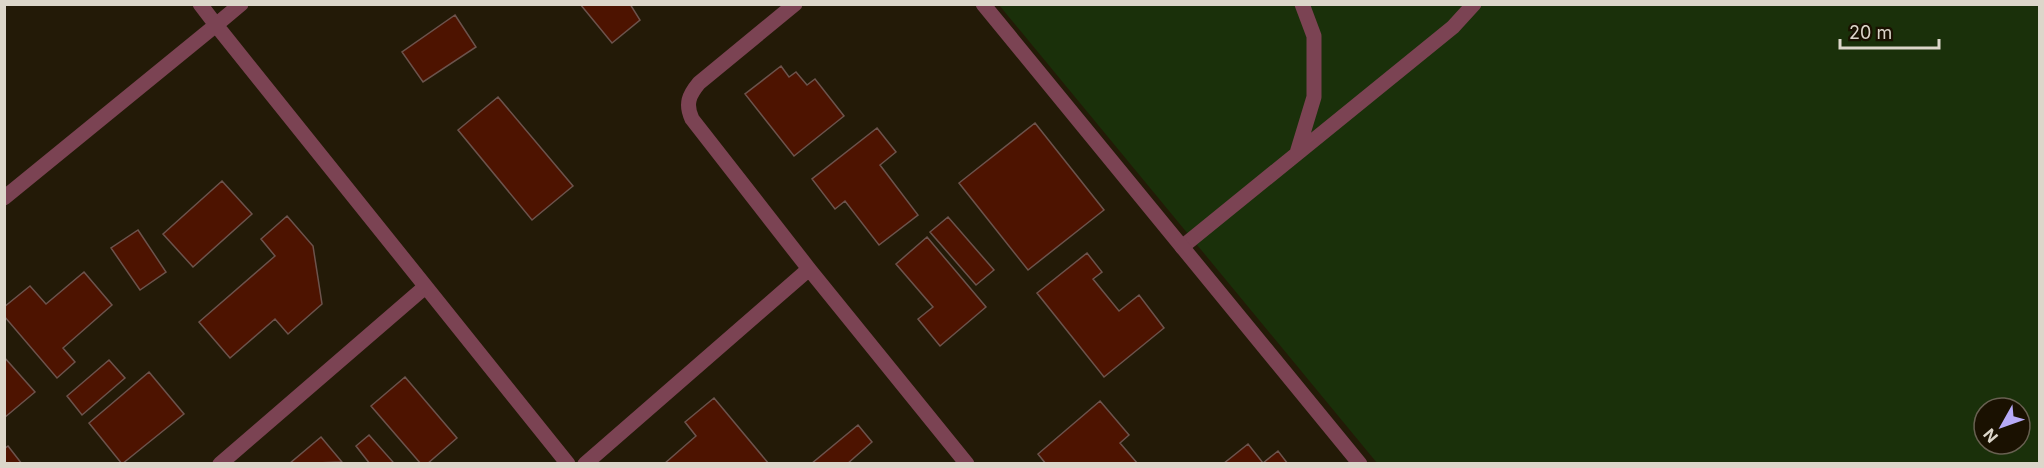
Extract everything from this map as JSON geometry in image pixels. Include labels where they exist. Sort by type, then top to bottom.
[{"type":"street","points":[[200,4],[568,464]]},
{"type":"street","points":[[4,198],[242,4]]},
{"type":"street","points":[[795,4],[699,83],[689,95],[687,109],[809,269],[967,464]]},
{"type":"street","points":[[983,4],[1360,464]]},
{"type":"street","points":[[1297,153],[1314,97],[1314,36],[1302,4]]},
{"type":"street","points":[[1182,247],[1453,27],[1474,4]]},
{"type":"street","points":[[585,464],[809,269]]},
{"type":"street","points":[[220,464],[425,287]]},
{"type":"green space","points":[[999,5],[2039,5],[2039,463],[1377,463]]},
{"type":"building","points":[[580,4],[630,4],[640,20],[612,43]]},
{"type":"building","points":[[455,15],[476,47],[423,82],[402,52]]},
{"type":"building","points":[[781,66],[789,77],[796,72],[807,85],[815,79],[844,116],[794,156],[745,94]]},
{"type":"building","points":[[498,97],[573,186],[532,220],[458,130]]},
{"type":"building","points":[[1035,123],[1104,210],[1028,270],[959,183]]},
{"type":"building","points":[[877,128],[896,152],[880,165],[918,215],[879,245],[845,201],[835,209],[812,179]]},
{"type":"building","points":[[222,181],[252,214],[193,267],[163,234]]},
{"type":"building","points":[[287,216],[313,246],[322,304],[288,334],[275,319],[230,358],[199,322],[275,256],[261,239]]},
{"type":"building","points":[[948,217],[994,270],[976,285],[930,232]]},
{"type":"building","points":[[138,230],[166,272],[140,290],[111,248]]},
{"type":"building","points":[[927,237],[986,307],[940,346],[918,319],[933,307],[896,264]]},
{"type":"building","points":[[1087,253],[1102,272],[1093,279],[1119,311],[1139,295],[1164,328],[1104,377],[1037,293]]},
{"type":"building","points":[[84,272],[112,305],[63,348],[75,362],[57,378],[4,316],[4,307],[30,286],[46,304]]},
{"type":"building","points":[[4,357],[35,392],[4,418]]},
{"type":"building","points":[[109,360],[125,378],[82,415],[67,396]]},
{"type":"building","points":[[149,372],[184,414],[122,464],[89,423]]},
{"type":"building","points":[[405,377],[457,438],[427,464],[421,464],[371,406]]},
{"type":"building","points":[[714,398],[769,464],[664,464],[696,436],[685,422]]},
{"type":"building","points":[[1100,401],[1129,435],[1120,443],[1138,464],[1046,464],[1038,454]]},
{"type":"building","points":[[858,425],[872,442],[847,464],[811,464]]},
{"type":"building","points":[[369,435],[393,462],[392,464],[370,464],[356,446]]},
{"type":"building","points":[[321,437],[342,462],[289,464]]},
{"type":"building","points":[[1248,444],[1263,463],[1278,451],[1288,464],[1223,464]]},
{"type":"building","points":[[8,446],[22,464],[4,464],[4,449]]}]
